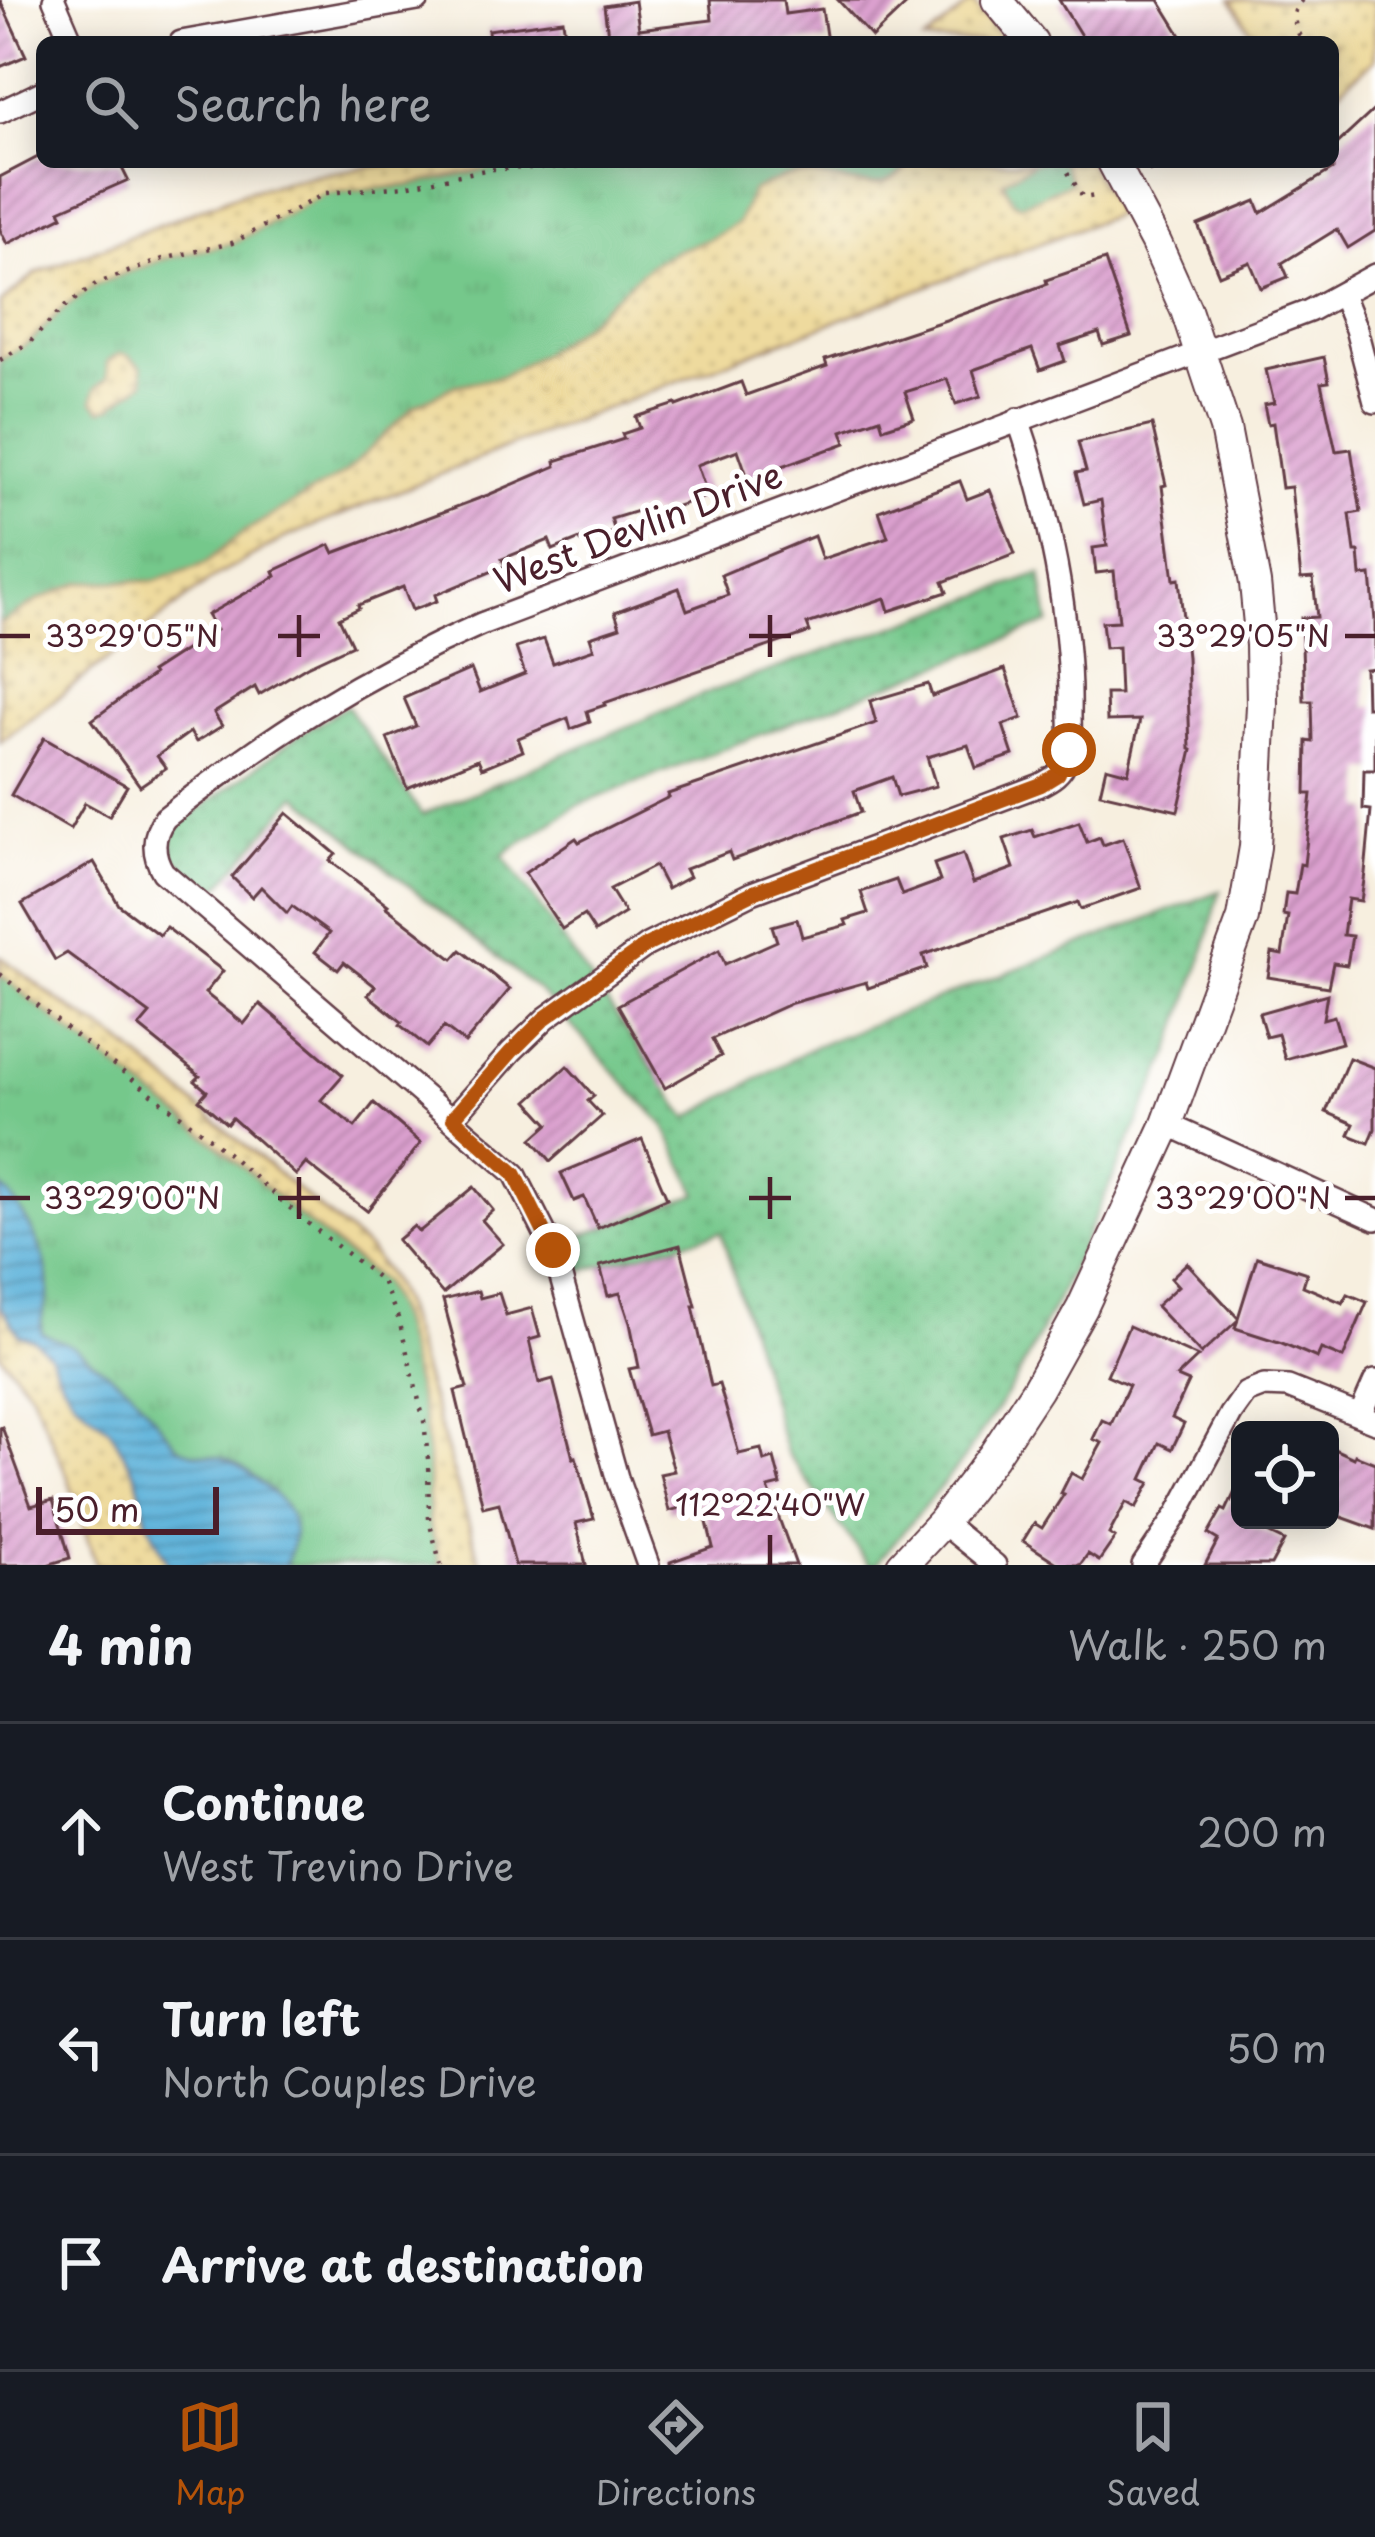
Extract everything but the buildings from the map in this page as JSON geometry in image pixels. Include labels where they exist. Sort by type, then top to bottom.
[{"type":"street","points":[[54,0],[69,36]]},
{"type":"street","points":[[211,36],[372,4],[418,0]]},
{"type":"street","points":[[997,0],[1026,36]]},
{"type":"street","points":[[0,112],[36,95]]},
{"type":"street","points":[[902,1565],[993,1456],[1082,1308],[1167,1124],[1243,918],[1255,848],[1261,645],[1255,583],[1225,428],[1172,277],[1119,172]]},
{"type":"street","name":"West Devlin Drive","points":[[453,1118],[163,872],[155,850],[156,833],[165,818],[282,730],[391,665],[482,624],[1309,311],[1375,275]]},
{"type":"street","points":[[1342,295],[1375,402]]},
{"type":"street","points":[[648,1565],[618,1481],[553,1250],[515,1174],[453,1118],[545,1018],[647,945],[752,893],[1040,785],[1058,774],[1069,750],[1071,683],[1063,601],[1032,458],[1018,419]]},
{"type":"street","points":[[1167,1124],[1375,1219]]},
{"type":"street","points":[[1143,1565],[1246,1393],[1264,1385],[1288,1387],[1367,1419],[1375,1381]]},
{"type":"street","points":[[942,1522],[994,1565]]},
{"type":"path","points":[[1300,36],[1294,17],[1302,0]]},
{"type":"path","points":[[0,360],[30,342],[63,308],[96,284],[150,263],[232,243],[326,193],[405,186],[490,169],[532,168]]},
{"type":"path","points":[[1065,168],[1082,198],[1092,199],[1119,172]]},
{"type":"path","points":[[0,974],[211,1139],[388,1290],[424,1421],[429,1521],[441,1565]]},
{"type":"green space","points":[[362,168],[1091,168],[1117,214],[541,433],[287,537],[213,578],[0,742],[0,304],[37,273],[244,192]]},
{"type":"green space","points":[[1041,574],[1049,623],[576,806],[503,855],[688,1118],[815,1046],[1220,891],[1170,1053],[1015,1382],[962,1461],[875,1565],[869,1565],[786,1452],[721,1232],[578,1272],[569,1240],[698,1194],[664,1125],[538,990],[297,795],[214,893],[172,856],[171,842],[178,825],[306,730],[347,706],[422,815],[699,696]]},
{"type":"green space","points":[[0,956],[120,1041],[369,1250],[403,1307],[481,1565],[96,1565],[68,1477],[31,1392],[0,1354]]},
{"type":"sand","points":[[1231,0],[1375,0],[1375,59],[1339,90],[1339,36],[1254,36]]},
{"type":"sand","points":[[972,2],[1000,36],[931,36]]},
{"type":"sand","points":[[362,168],[532,168],[490,169],[405,186],[326,193],[232,243],[163,259],[96,284],[63,308],[30,342],[0,360],[0,304],[37,273],[244,192]]},
{"type":"sand","points":[[905,168],[1025,168],[1003,181],[1013,202],[1021,205],[1071,182],[1065,168],[1091,168],[1117,214],[541,433],[287,537],[213,578],[0,742],[0,624],[81,582],[155,581],[205,564],[244,532],[345,473],[415,406],[454,386],[503,376],[585,323],[651,264],[738,223],[752,191],[799,175],[873,184],[899,175]]},
{"type":"sand","points":[[119,354],[141,366],[144,382],[101,410],[93,401],[95,389],[107,378],[107,362]]},
{"type":"sand","points":[[0,956],[120,1041],[369,1250],[403,1307],[481,1565],[441,1565],[429,1521],[424,1421],[399,1320],[382,1282],[211,1139],[0,974]]},
{"type":"sand","points":[[0,1305],[20,1335],[49,1354],[63,1384],[83,1407],[110,1429],[136,1475],[147,1521],[169,1565],[96,1565],[68,1477],[31,1392],[0,1354]]},
{"type":"water","points":[[0,1185],[27,1221],[46,1267],[48,1296],[42,1333],[72,1346],[131,1389],[178,1447],[232,1462],[276,1497],[293,1525],[285,1565],[169,1565],[147,1521],[136,1475],[110,1429],[75,1400],[49,1354],[20,1335],[0,1305]]},
{"type":"route","points":[[553,1250],[515,1174],[453,1118],[528,1034],[647,945],[752,893],[1040,785],[1058,774],[1069,750]]}]
